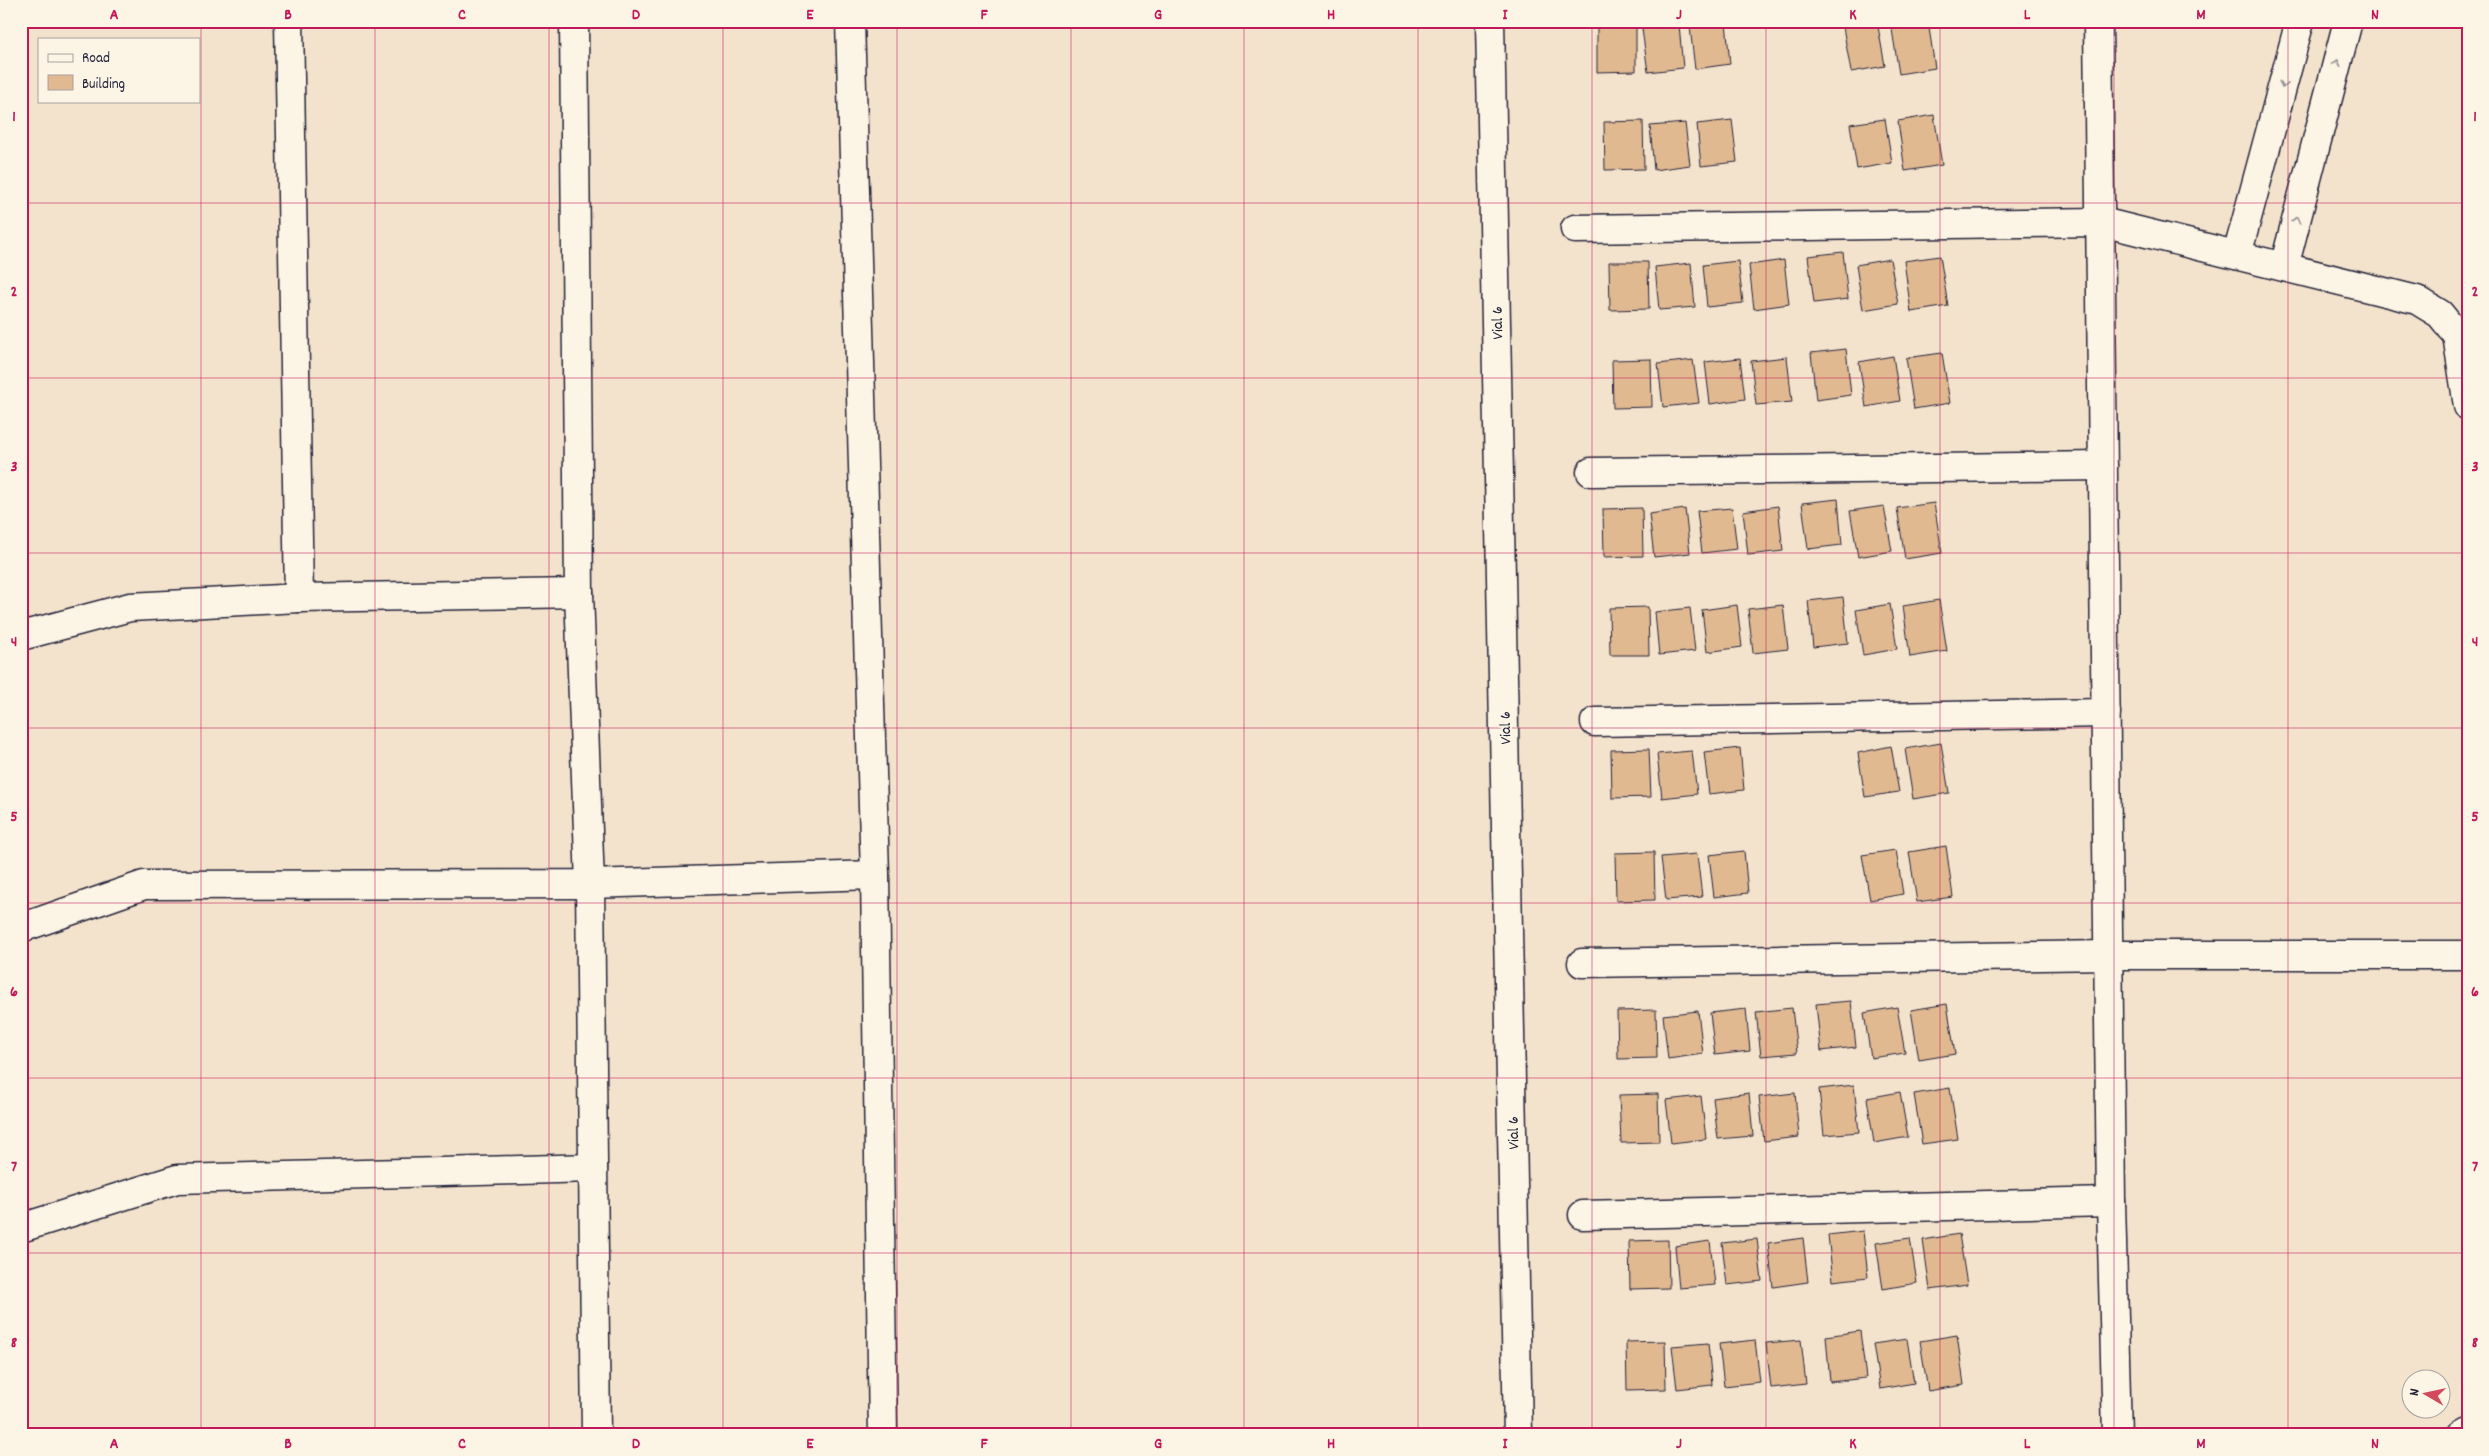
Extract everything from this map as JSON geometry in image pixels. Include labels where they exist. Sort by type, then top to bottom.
[{"type":"street","points":[[289,21],[299,598]]},
{"type":"street","points":[[574,21],[579,593],[590,884],[596,1435]]},
{"type":"street","points":[[850,21],[875,875],[883,1435]]},
{"type":"street","name":"Vial 6","points":[[1490,21],[1518,1435]]},
{"type":"street","points":[[2098,21],[2102,222],[2111,1202],[2117,1435]]},
{"type":"street","points":[[2237,255],[2300,21]]},
{"type":"street","points":[[2284,267],[2348,21]]},
{"type":"street","points":[[1575,229],[2102,222],[2417,300],[2440,314],[2457,335],[2468,406]]},
{"type":"street","points":[[1591,472],[2104,466]]},
{"type":"street","points":[[21,636],[130,607],[299,598],[579,593]]},
{"type":"street","points":[[1595,722],[2106,713]]},
{"type":"street","points":[[21,928],[144,885],[590,884],[875,875]]},
{"type":"street","points":[[1582,963],[2108,955],[2468,955]]},
{"type":"street","points":[[21,1228],[177,1179],[594,1168]]},
{"type":"street","points":[[1583,1216],[2111,1202]]},
{"type":"street","points":[[2461,1435],[2468,1431]]},
{"type":"building","points":[[1877,21],[1885,66],[1851,72],[1843,27]]},
{"type":"building","points":[[1928,21],[1935,68],[1899,74],[1891,23]]},
{"type":"building","points":[[1726,22],[1730,64],[1695,69],[1690,27]]},
{"type":"building","points":[[1597,24],[1636,24],[1636,71],[1597,72]]},
{"type":"building","points":[[1679,25],[1683,68],[1648,72],[1642,29]]},
{"type":"building","points":[[1934,115],[1942,165],[1905,171],[1898,121]]},
{"type":"building","points":[[1885,119],[1892,163],[1857,169],[1850,124]]},
{"type":"building","points":[[1732,120],[1737,162],[1701,166],[1697,124]]},
{"type":"building","points":[[1643,121],[1644,169],[1605,170],[1604,122]]},
{"type":"building","points":[[1685,123],[1690,165],[1654,170],[1650,126]]},
{"type":"building","points":[[1843,252],[1848,299],[1814,303],[1808,256]]},
{"type":"building","points":[[1940,256],[1948,306],[1911,312],[1904,261]]},
{"type":"building","points":[[1890,259],[1898,304],[1863,310],[1856,265]]},
{"type":"building","points":[[1784,260],[1789,304],[1754,309],[1749,265]]},
{"type":"building","points":[[1738,261],[1743,303],[1707,307],[1703,265]]},
{"type":"building","points":[[1609,262],[1648,262],[1649,309],[1610,310]]},
{"type":"building","points":[[1691,263],[1695,307],[1659,310],[1655,267]]},
{"type":"building","points":[[1846,349],[1851,395],[1816,400],[1811,353]]},
{"type":"building","points":[[1942,353],[1950,403],[1914,409],[1906,358]]},
{"type":"building","points":[[1893,356],[1900,401],[1866,407],[1859,362]]},
{"type":"building","points":[[1787,357],[1792,402],[1756,405],[1751,361]]},
{"type":"building","points":[[1740,358],[1745,399],[1710,404],[1705,362]]},
{"type":"building","points":[[1651,359],[1652,407],[1613,408],[1612,360]]},
{"type":"building","points":[[1693,360],[1699,403],[1663,407],[1658,364]]},
{"type":"building","points":[[1838,499],[1842,545],[1808,549],[1802,503]]},
{"type":"building","points":[[1934,503],[1942,553],[1905,559],[1897,508]]},
{"type":"building","points":[[1778,506],[1783,551],[1748,555],[1743,511]]},
{"type":"building","points":[[1884,506],[1892,551],[1858,557],[1850,511]]},
{"type":"building","points":[[1642,508],[1643,556],[1604,557],[1603,509]]},
{"type":"building","points":[[1732,508],[1737,549],[1702,553],[1697,511]]},
{"type":"building","points":[[1685,509],[1690,553],[1654,557],[1649,514]]},
{"type":"building","points":[[1843,597],[1848,643],[1813,647],[1808,601]]},
{"type":"building","points":[[1939,600],[1947,651],[1910,657],[1903,606]]},
{"type":"building","points":[[1890,604],[1897,649],[1863,655],[1856,610]]},
{"type":"building","points":[[1737,605],[1742,647],[1707,652],[1702,610]]},
{"type":"building","points":[[1783,605],[1788,649],[1753,653],[1748,609]]},
{"type":"building","points":[[1648,607],[1649,655],[1610,655],[1609,608]]},
{"type":"building","points":[[1690,608],[1695,651],[1659,655],[1655,612]]},
{"type":"building","points":[[1941,743],[1949,793],[1913,799],[1905,749]]},
{"type":"building","points":[[1891,746],[1899,792],[1865,797],[1858,753]]},
{"type":"building","points":[[1740,748],[1744,790],[1709,794],[1704,752]]},
{"type":"building","points":[[1649,749],[1651,797],[1612,798],[1611,750]]},
{"type":"building","points":[[1692,751],[1697,794],[1662,798],[1657,754]]},
{"type":"building","points":[[1946,846],[1953,897],[1917,902],[1909,852]]},
{"type":"building","points":[[1896,850],[1903,894],[1870,900],[1862,855]]},
{"type":"building","points":[[1744,851],[1748,893],[1714,897],[1709,855]]},
{"type":"building","points":[[1654,852],[1655,900],[1616,901],[1615,853]]},
{"type":"building","points":[[1697,854],[1702,897],[1666,900],[1661,857]]},
{"type":"building","points":[[1851,1001],[1856,1047],[1821,1051],[1816,1004]]},
{"type":"building","points":[[1947,1004],[1955,1054],[1919,1060],[1911,1010]]},
{"type":"building","points":[[1897,1007],[1905,1053],[1871,1058],[1864,1013]]},
{"type":"building","points":[[1792,1008],[1797,1053],[1761,1056],[1756,1012]]},
{"type":"building","points":[[1746,1009],[1750,1051],[1715,1055],[1710,1013]]},
{"type":"building","points":[[1656,1010],[1657,1058],[1618,1059],[1617,1011]]},
{"type":"building","points":[[1698,1011],[1703,1054],[1668,1059],[1663,1015]]},
{"type":"building","points":[[1854,1085],[1859,1132],[1824,1135],[1819,1089]]},
{"type":"building","points":[[1950,1088],[1958,1139],[1922,1144],[1914,1094]]},
{"type":"building","points":[[1900,1092],[1908,1137],[1874,1143],[1867,1098]]},
{"type":"building","points":[[1749,1093],[1753,1136],[1718,1139],[1713,1098]]},
{"type":"building","points":[[1795,1093],[1799,1137],[1764,1141],[1759,1097]]},
{"type":"building","points":[[1658,1094],[1659,1142],[1621,1143],[1619,1095]]},
{"type":"building","points":[[1701,1096],[1706,1139],[1671,1143],[1666,1100]]},
{"type":"building","points":[[1863,1231],[1868,1277],[1833,1281],[1828,1235]]},
{"type":"building","points":[[1959,1234],[1967,1285],[1930,1290],[1923,1240]]},
{"type":"building","points":[[1803,1238],[1808,1282],[1773,1287],[1768,1243]]},
{"type":"building","points":[[1910,1238],[1917,1283],[1883,1289],[1876,1243]]},
{"type":"building","points":[[1757,1239],[1762,1281],[1727,1285],[1722,1243]]},
{"type":"building","points":[[1668,1240],[1669,1288],[1630,1289],[1629,1241]]},
{"type":"building","points":[[1710,1241],[1715,1285],[1679,1288],[1675,1246]]},
{"type":"building","points":[[1860,1331],[1866,1378],[1830,1382],[1826,1336]]},
{"type":"building","points":[[1957,1335],[1964,1385],[1928,1391],[1920,1341]]},
{"type":"building","points":[[1907,1339],[1914,1383],[1880,1389],[1873,1344]]},
{"type":"building","points":[[1755,1340],[1760,1382],[1724,1386],[1719,1344]]},
{"type":"building","points":[[1801,1340],[1806,1384],[1771,1388],[1766,1343]]},
{"type":"building","points":[[1665,1341],[1666,1389],[1627,1390],[1626,1342]]},
{"type":"building","points":[[1708,1343],[1712,1385],[1677,1389],[1672,1346]]}]
